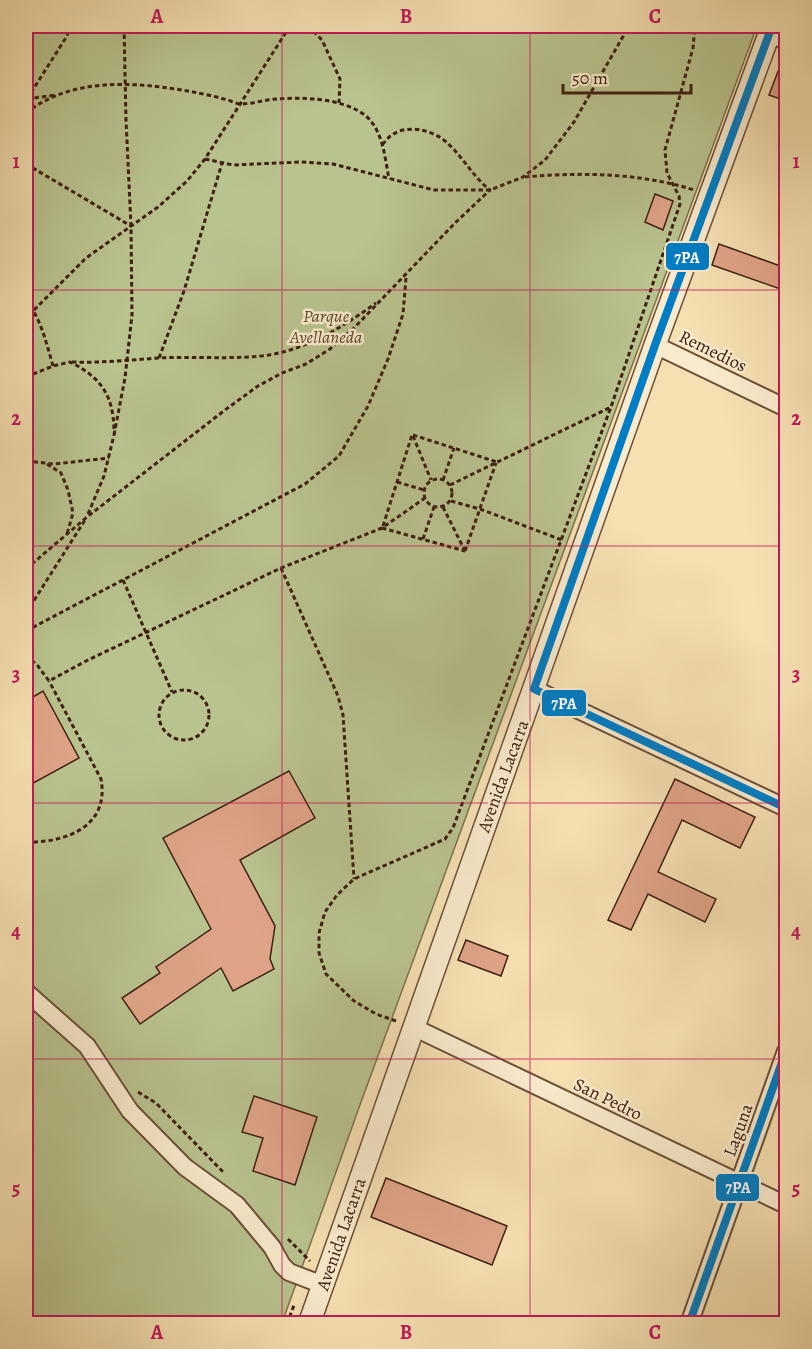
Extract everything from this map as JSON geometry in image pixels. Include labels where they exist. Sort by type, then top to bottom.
[{"type":"street","name":"Avenida Lacarra","points":[[309,1323],[639,390],[710,195],[776,33]]},
{"type":"street","name":"Remedios","points":[[656,345],[786,408]]},
{"type":"street","points":[[534,689],[786,808]]},
{"type":"street","points":[[26,992],[87,1046],[129,1111],[185,1167],[237,1205],[272,1247],[282,1265],[289,1272],[323,1285]]},
{"type":"street","name":"San Pedro","points":[[413,1027],[786,1205]]},
{"type":"street","name":"Laguna","points":[[689,1323],[786,1051]]},
{"type":"path","points":[[26,99],[67,36],[70,26]]},
{"type":"path","points":[[26,614],[87,517],[109,458],[127,361],[132,315],[124,26]]},
{"type":"path","points":[[232,26],[263,26]]},
{"type":"path","points":[[34,310],[86,258],[158,207],[187,181],[205,159],[290,26]]},
{"type":"path","points":[[308,26],[322,40],[340,79],[339,103]]},
{"type":"path","points":[[523,177],[545,160],[574,122],[629,26]]},
{"type":"path","points":[[413,1027],[376,1014],[354,1001],[326,974],[319,953],[319,933],[325,912],[337,895],[354,879],[445,839],[453,828],[563,540],[680,204],[679,196],[667,173],[665,150],[693,48],[695,26]]},
{"type":"path","points":[[26,99],[58,95],[99,84],[125,84],[193,92],[240,104],[278,99],[312,99],[339,103],[365,116],[376,129],[389,179]]},
{"type":"path","points":[[26,113],[58,95]]},
{"type":"path","points":[[382,145],[391,135],[402,130],[415,129],[430,133],[449,145],[478,180],[490,190]]},
{"type":"path","points":[[205,159],[233,165],[301,162],[333,164],[434,190],[490,190],[523,177],[544,175],[624,177],[672,183],[710,195]]},
{"type":"path","points":[[159,358],[184,291],[222,163]]},
{"type":"path","points":[[26,164],[131,226]]},
{"type":"path","points":[[26,569],[87,517],[258,386],[306,364],[330,349],[354,328],[490,190]]},
{"type":"path","points":[[26,631],[305,484],[339,456],[368,406],[388,359],[404,314],[406,276]]},
{"type":"path","points":[[26,376],[70,362],[104,363],[159,358],[270,354],[315,340],[342,327],[385,297]]},
{"type":"path","points":[[26,300],[34,310],[44,333],[53,366]]},
{"type":"path","points":[[70,362],[98,380],[108,394],[114,414],[114,435]]},
{"type":"path","points":[[450,485],[611,407],[639,390]]},
{"type":"path","points":[[412,435],[496,462]]},
{"type":"path","points":[[412,435],[432,480]]},
{"type":"path","points":[[382,528],[412,435]]},
{"type":"path","points":[[443,480],[454,448]]},
{"type":"path","points":[[26,461],[46,463],[109,458]]},
{"type":"path","points":[[465,551],[496,462]]},
{"type":"path","points":[[46,463],[61,473],[68,490],[73,513],[66,536]]},
{"type":"path","points":[[432,480],[443,480],[450,485],[453,493],[450,501],[443,507],[434,507],[425,498],[424,490],[432,480]]},
{"type":"path","points":[[397,482],[424,490]]},
{"type":"path","points":[[49,681],[281,568],[382,528],[425,498]]},
{"type":"path","points":[[450,501],[480,509],[563,540]]},
{"type":"path","points":[[423,539],[434,507]]},
{"type":"path","points":[[443,507],[465,551]]},
{"type":"path","points":[[382,528],[465,551]]},
{"type":"path","points":[[281,568],[338,696],[343,715],[354,879]]},
{"type":"path","points":[[123,580],[172,692]]},
{"type":"path","points":[[26,655],[49,681],[101,778],[103,792],[99,810],[86,825],[69,836],[46,842],[26,842]]},
{"type":"path","points":[[188,690],[202,698],[207,705],[209,712],[206,728],[194,739],[177,740],[163,730],[159,722],[160,705],[172,692],[188,690]]},
{"type":"path","points":[[136,1091],[156,1103],[229,1178]]},
{"type":"path","points":[[285,1236],[310,1261]]},
{"type":"green space","name":"Parque Avellaneda","points":[[26,26],[757,26],[361,1102],[282,1323],[26,1323]]},
{"type":"building","points":[[786,53],[786,101],[769,95]]},
{"type":"building","points":[[655,194],[673,201],[663,230],[645,222]]},
{"type":"building","points":[[719,244],[786,268],[786,291],[712,265]]},
{"type":"building","points":[[43,691],[79,758],[26,787],[26,701]]},
{"type":"building","points":[[289,771],[315,818],[240,860],[275,926],[270,959],[274,969],[233,991],[221,968],[140,1024],[122,998],[160,973],[156,967],[211,929],[163,838]]},
{"type":"building","points":[[675,779],[755,817],[740,848],[682,820],[658,872],[716,899],[705,922],[648,894],[631,930],[608,920]]},
{"type":"building","points":[[466,940],[508,956],[501,976],[458,960]]},
{"type":"building","points":[[254,1096],[317,1117],[295,1185],[253,1171],[263,1138],[242,1132]]},
{"type":"building","points":[[386,1178],[507,1226],[492,1265],[371,1217]]},
{"type":"transit line","name":"7PA","points":[[772,26],[655,345],[534,689],[786,808]]},
{"type":"transit line","name":"7PA","points":[[689,1324],[786,1051]]}]
